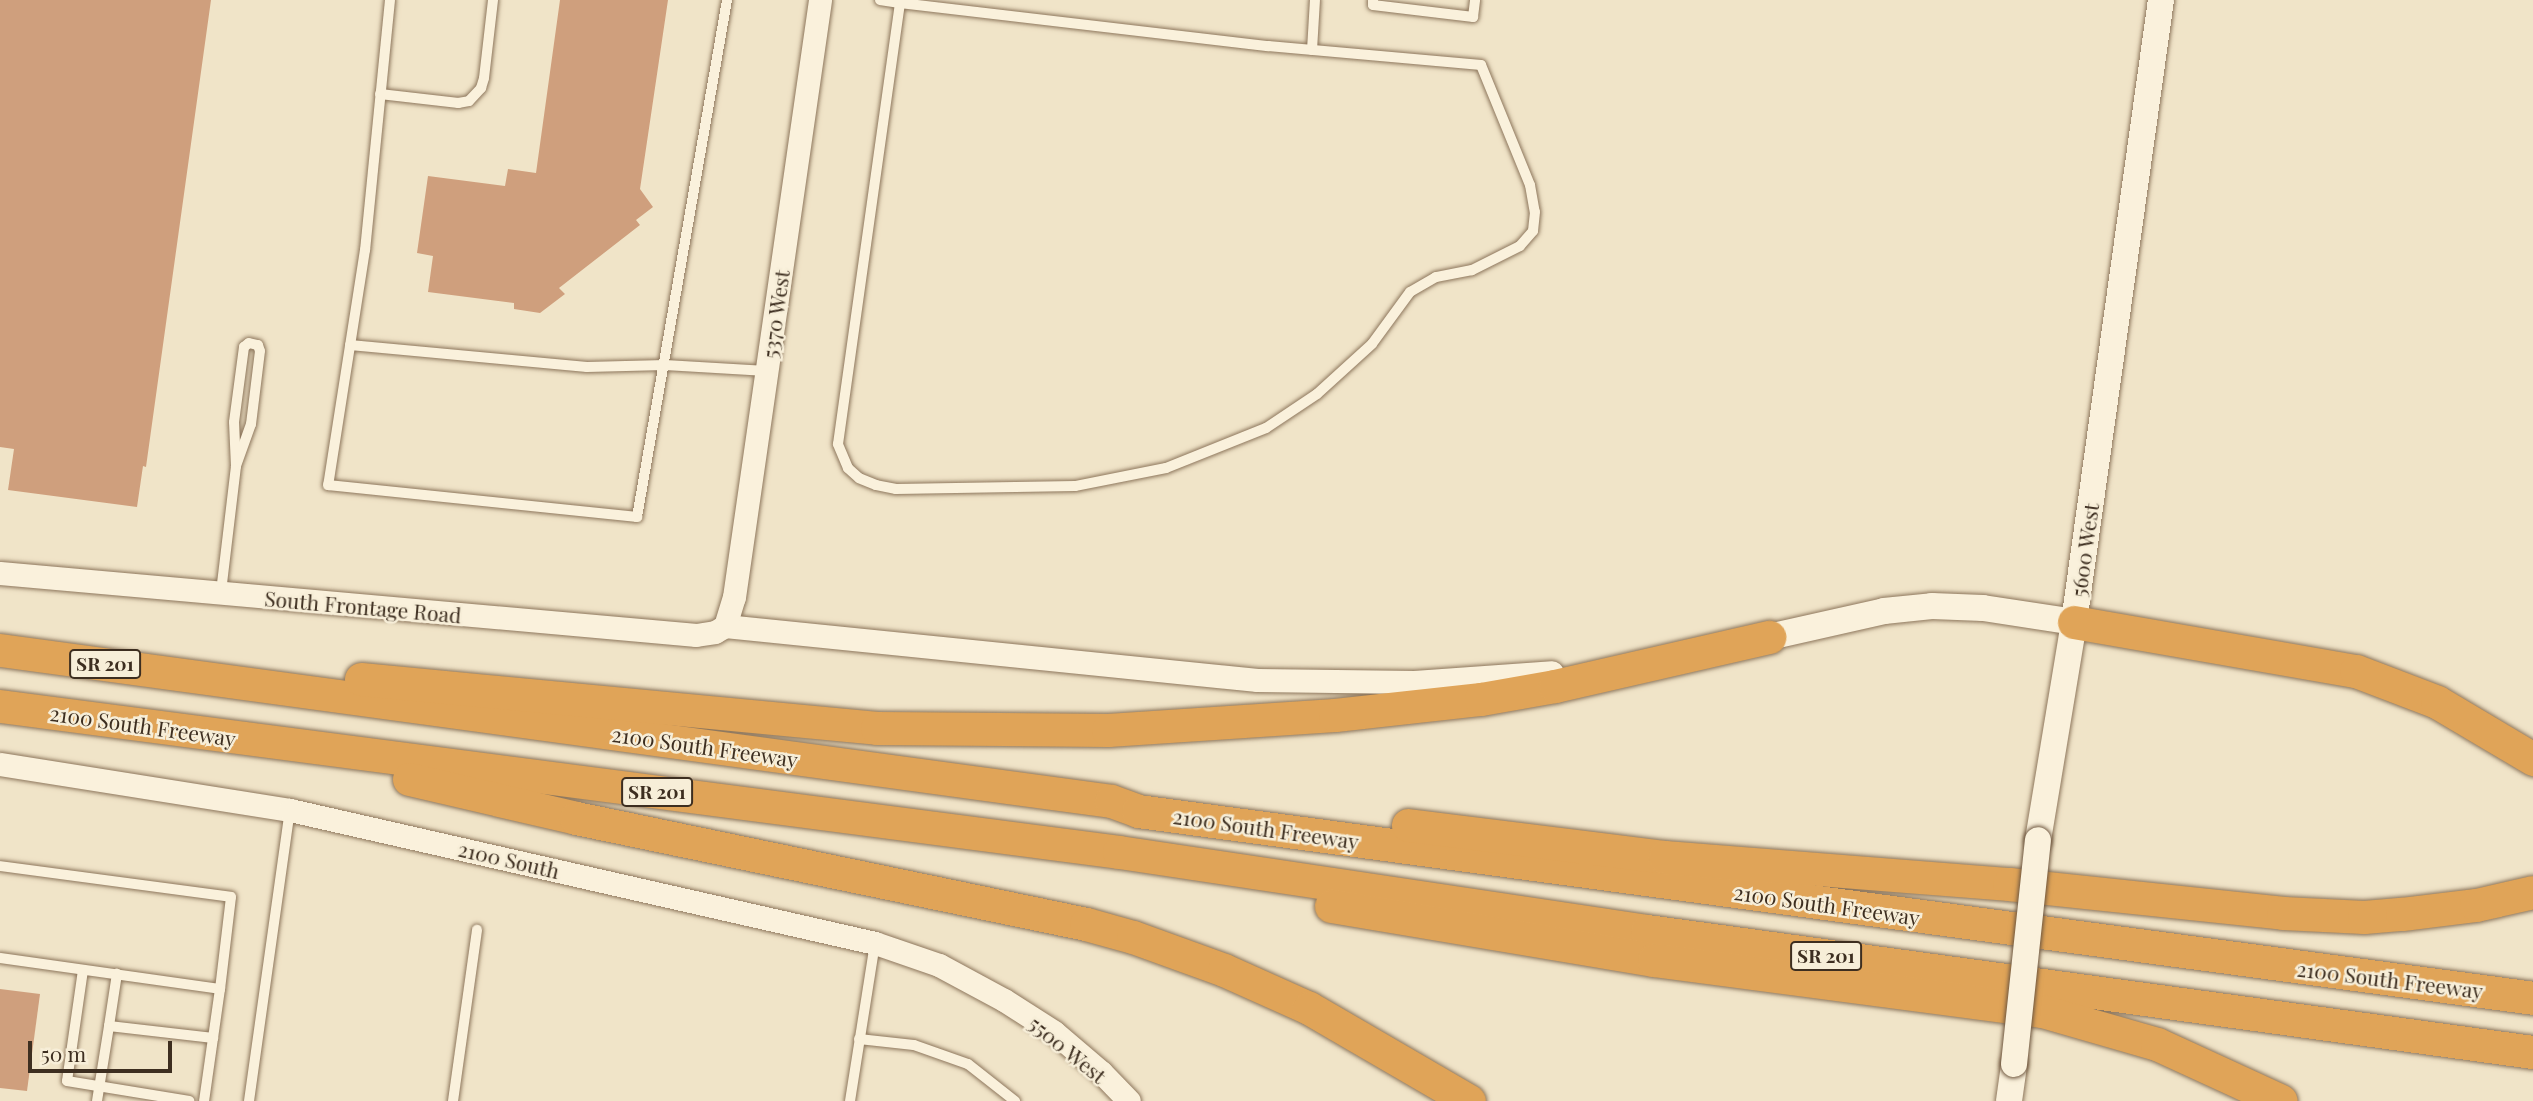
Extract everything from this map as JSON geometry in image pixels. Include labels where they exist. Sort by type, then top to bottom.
[{"type":"highway","points":[[2074,622],[2356,671],[2437,702],[2533,759]]},
{"type":"highway","points":[[210,679],[266,673],[384,680],[877,728],[1108,730],[1297,718],[1481,699],[1555,686],[1769,637]]},
{"type":"highway","name":"2100 South Freeway","points":[[0,650],[1111,801],[1152,813],[2533,998]]},
{"type":"highway","name":"2100 South Freeway","points":[[0,706],[1119,852],[1647,931],[2533,1052]]},
{"type":"highway","points":[[194,733],[576,818],[1086,924],[1133,937],[1224,970],[1309,1008],[1469,1101]]},
{"type":"highway","points":[[1111,801],[1387,822],[1665,857],[1996,882],[2293,914],[2364,917],[2402,914],[2476,905],[2533,892]]},
{"type":"highway","points":[[1119,852],[1193,883],[1654,960],[2042,1011],[2157,1044],[2281,1101]]},
{"type":"highway","points":[[2224,1075],[2263,1101]]},
{"type":"main road","name":"5600 West","points":[[2009,1101],[2038,841],[2074,622],[2161,0]]},
{"type":"main road","points":[[1769,637],[1884,611],[1932,606],[1983,608],[2074,622]]},
{"type":"street","name":"5370 West","points":[[725,626],[734,597],[820,0]]},
{"type":"street","name":"South Frontage Road","points":[[0,573],[696,635],[715,632],[725,626]]},
{"type":"street","points":[[725,626],[1143,670],[1328,682],[1459,680],[1558,671],[1769,637]]},
{"type":"street","name":"2100 South","points":[[0,764],[290,810],[875,943],[939,965],[1004,1000]]},
{"type":"street","name":"5500 West","points":[[1004,1000],[1054,1032],[1101,1072],[1129,1101]]},
{"type":"lane","points":[[390,0],[365,250],[328,485],[638,517],[727,0]]},
{"type":"lane","points":[[380,94],[458,103],[476,95],[484,78],[493,0]]},
{"type":"lane","points":[[880,0],[900,2],[1312,50],[1481,65],[1530,186],[1535,212],[1532,231],[1520,246],[1472,270],[1436,277],[1410,292],[1372,344],[1317,394],[1266,428],[1166,468],[1075,486],[896,489],[859,478],[848,468],[838,444],[900,2]]},
{"type":"lane","points":[[1312,50],[1315,0]]},
{"type":"lane","points":[[1373,0],[1373,5],[1473,17],[1475,0]]},
{"type":"lane","points":[[221,593],[236,466],[233,422],[244,347],[249,344],[258,345],[260,351],[251,424],[236,466]]},
{"type":"lane","points":[[350,345],[587,367],[665,365],[767,371]]},
{"type":"lane","points":[[249,1101],[290,810]]},
{"type":"lane","points":[[0,866],[231,897],[204,1101]]},
{"type":"lane","points":[[453,1101],[477,930]]},
{"type":"lane","points":[[850,1101],[875,943]]},
{"type":"lane","points":[[0,958],[220,989]]},
{"type":"lane","points":[[82,970],[67,1081],[190,1101]]},
{"type":"lane","points":[[97,1101],[117,974]]},
{"type":"lane","points":[[109,1026],[213,1038]]},
{"type":"lane","points":[[859,1039],[914,1045],[968,1064],[1015,1101]]},
{"type":"building","points":[[0,0],[211,0],[146,467],[143,466],[137,507],[8,490],[14,449],[0,447]]},
{"type":"building","points":[[560,0],[668,0],[640,189],[653,207],[636,220],[640,225],[559,288],[565,294],[540,313],[514,309],[514,303],[428,292],[433,256],[417,253],[428,176],[505,186],[508,169],[536,173]]},
{"type":"building","points":[[0,989],[40,994],[27,1091],[0,1088]]}]
